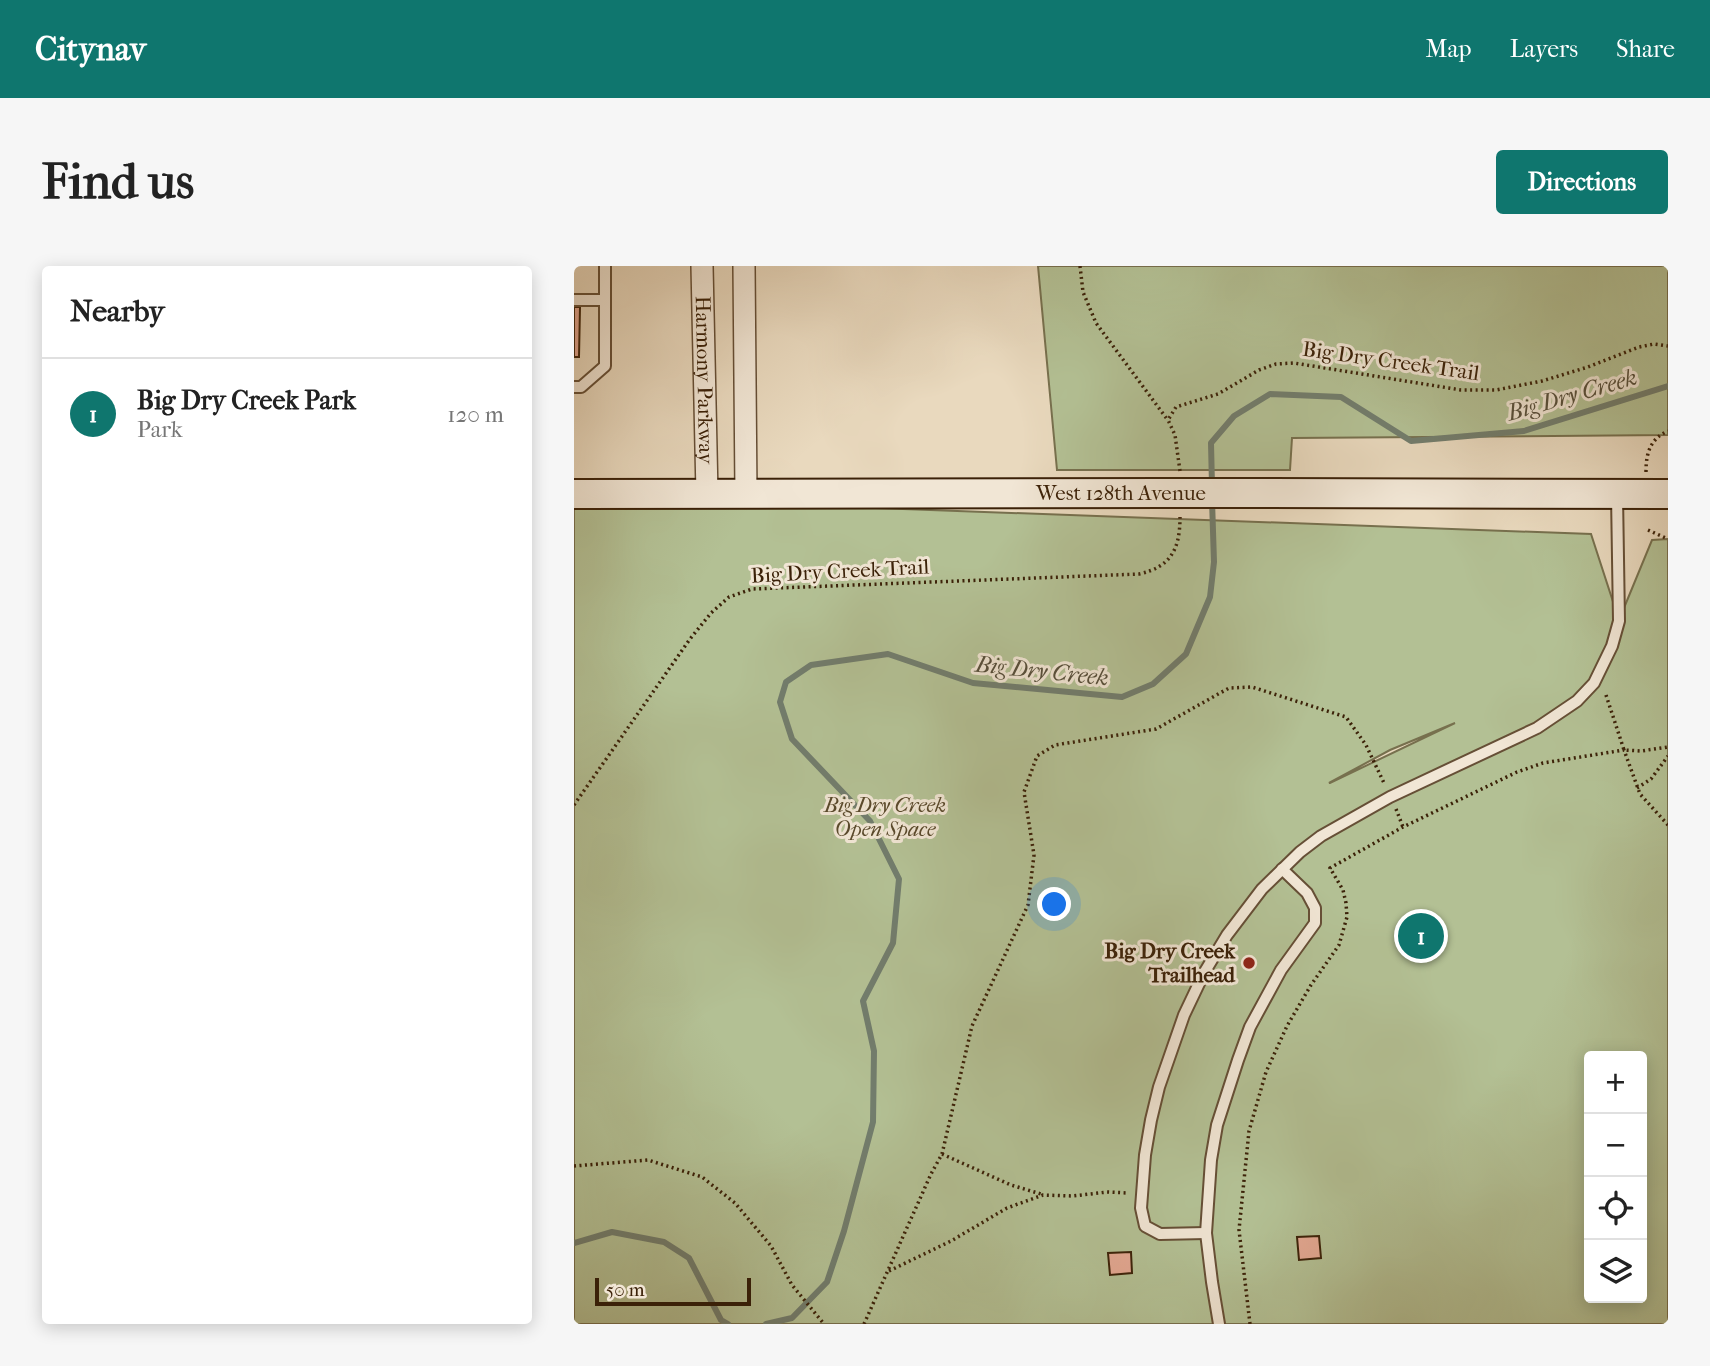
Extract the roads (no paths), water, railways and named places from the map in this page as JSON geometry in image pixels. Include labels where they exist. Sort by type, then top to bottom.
[{"type":"main road","name":"West 128th Avenue","points":[[574,494],[1617,495],[1657,487]]},
{"type":"street","name":"Harmony Parkway","points":[[702,266],[707,494]]},
{"type":"street","name":"Harmony Parkway","points":[[744,266],[746,494]]},
{"type":"lane","points":[[574,387],[581,387],[605,366],[605,266]]},
{"type":"lane","points":[[574,300],[605,300]]},
{"type":"lane","points":[[1206,1233],[1160,1234],[1145,1226],[1141,1208],[1145,1155],[1162,1076],[1184,1015],[1204,973],[1227,935],[1262,889],[1300,852],[1321,836],[1391,797],[1537,728],[1577,701],[1594,682],[1612,646],[1619,621],[1617,495]]},
{"type":"lane","points":[[1219,1324],[1206,1233],[1211,1160],[1217,1125],[1250,1027],[1281,970],[1315,923],[1315,908],[1307,893],[1282,869]]},
{"type":"waterway","name":"Big Dry Creek","points":[[1212,486],[1211,443],[1234,416],[1270,394],[1341,397],[1411,441],[1524,431],[1668,386]]},
{"type":"waterway","name":"Big Dry Creek","points":[[766,1324],[792,1318],[827,1282],[844,1231],[873,1122],[874,1051],[863,1001],[893,943],[899,879],[870,821],[792,739],[780,702],[786,682],[811,665],[888,654],[973,683],[1122,697],[1153,684],[1186,654],[1210,597],[1214,562],[1212,500]]},
{"type":"waterway","name":"Big Dry Creek","points":[[574,1243],[612,1232],[664,1242],[689,1258],[721,1320],[728,1324]]},
{"type":"place","name":"Big Dry Creek Park","points":[[1421,936]]},
{"type":"place","name":"Big Dry Creek Trailhead","points":[[1249,963]]},
{"type":"park label","name":"Big Dry Creek Open Space","points":[[885,817]]}]
